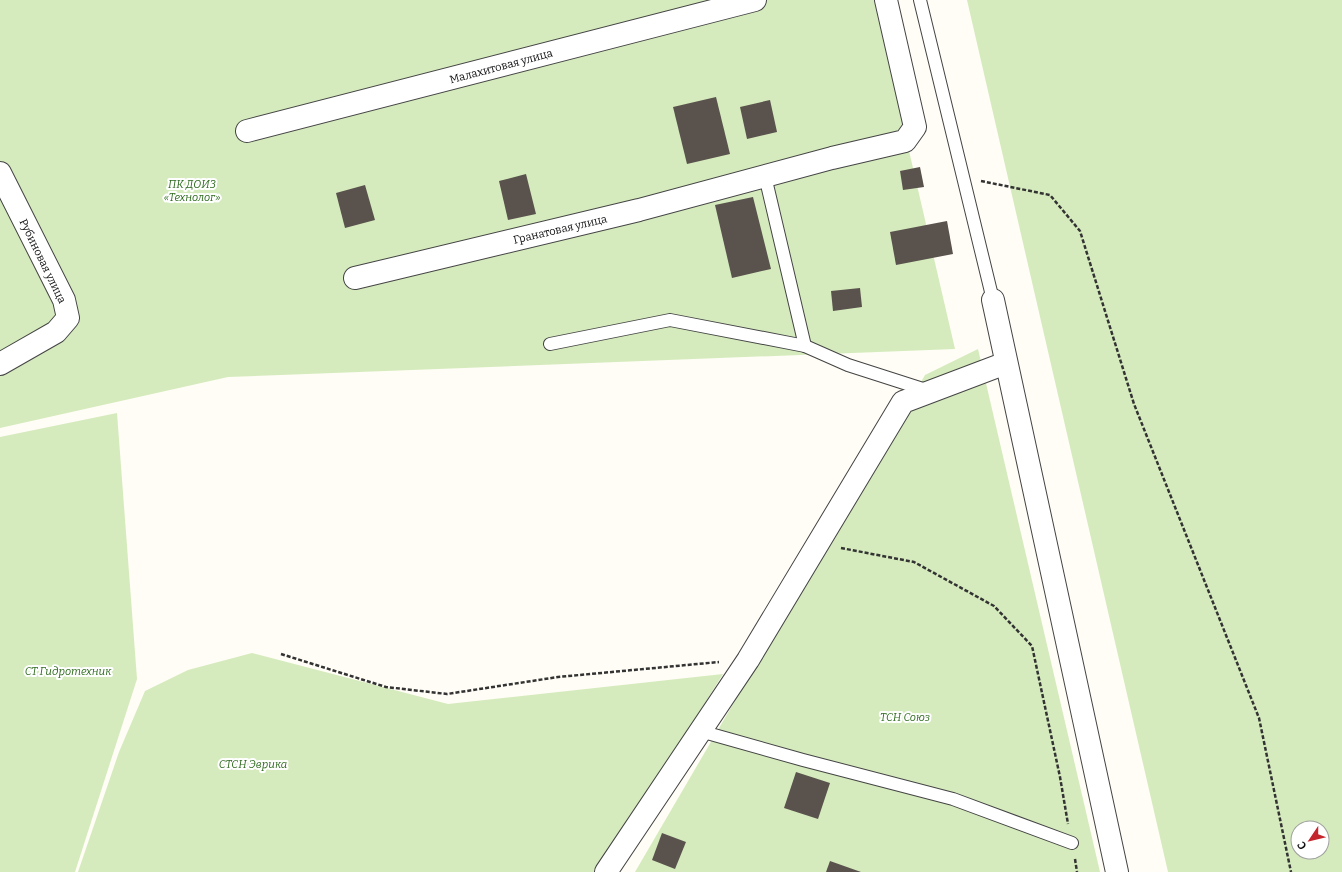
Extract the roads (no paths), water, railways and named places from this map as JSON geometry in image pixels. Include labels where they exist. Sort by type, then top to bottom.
[{"type":"street","name":"Малахитовая улица","points":[[247,131],[754,0]]},
{"type":"street","name":"Гранатовая улица","points":[[355,278],[639,210],[832,158],[905,141],[915,127],[886,0]]},
{"type":"street","name":"Рубиновая улица","points":[[0,173],[64,300],[68,318],[56,332],[0,364]]},
{"type":"street","points":[[992,300],[1117,872]]},
{"type":"street","points":[[606,872],[748,660],[903,402],[1006,363]]},
{"type":"lane","points":[[920,0],[992,300]]},
{"type":"lane","points":[[765,176],[805,346]]},
{"type":"lane","points":[[550,344],[670,320],[805,346],[848,365],[930,392]]},
{"type":"lane","points":[[700,731],[952,799],[1072,843]]},
{"type":"park label","name":"ПК ДОИЗ «Технолог»","points":[[192,190]]},
{"type":"park label","name":"СТ Гидротехник","points":[[68,671]]},
{"type":"park label","name":"ТСН Союз","points":[[905,717]]},
{"type":"park label","name":"СТСН Эврика","points":[[253,764]]}]
